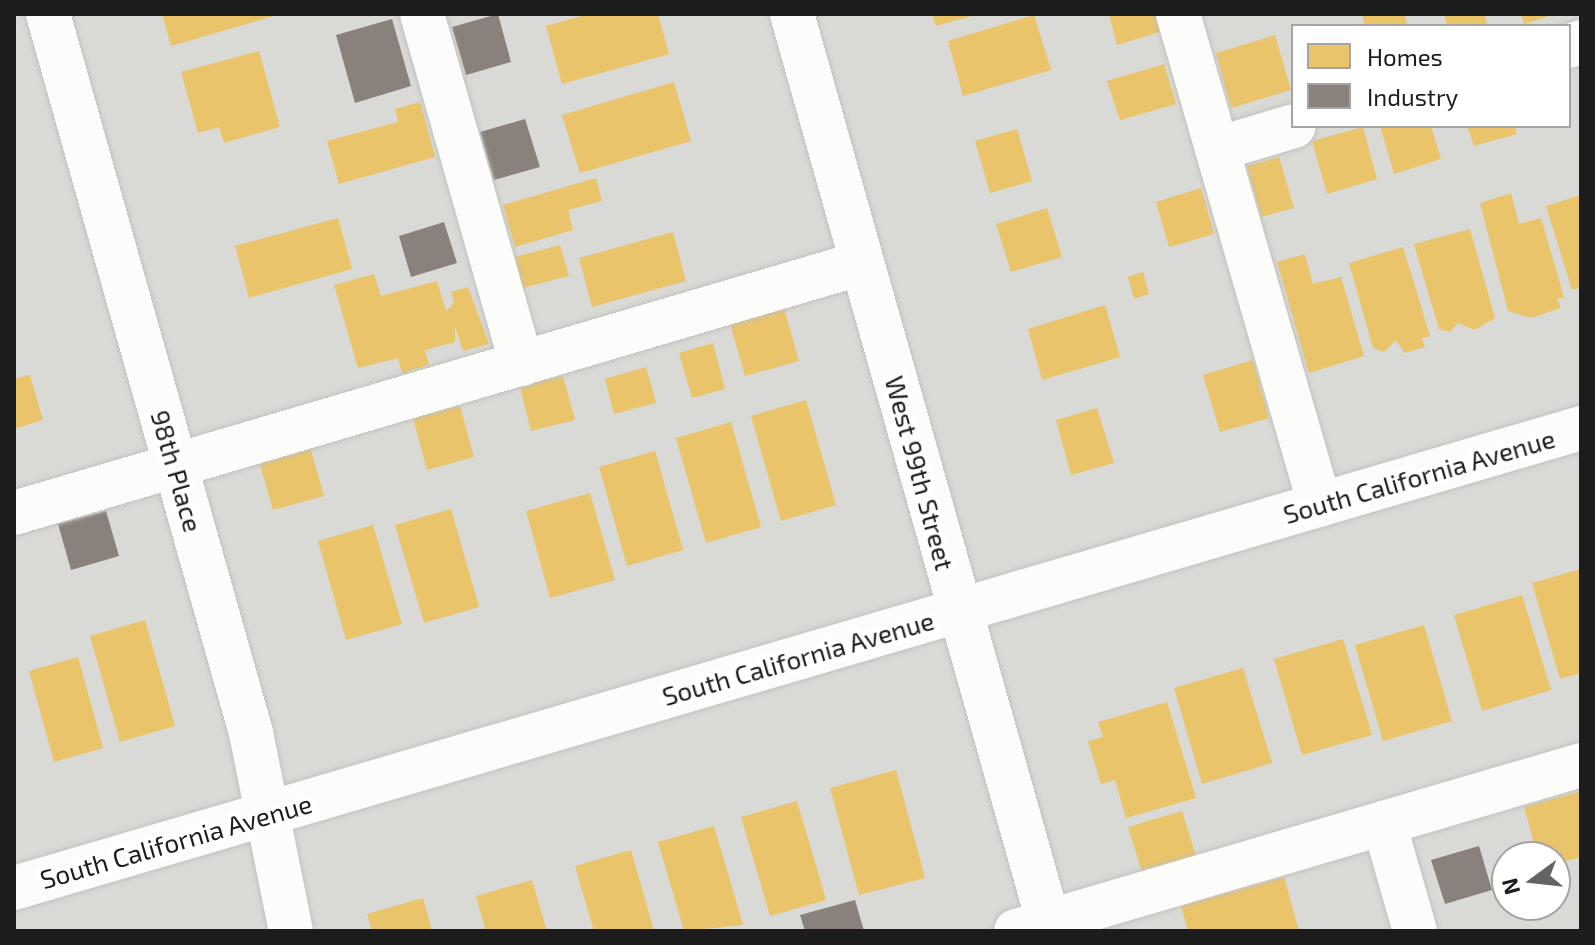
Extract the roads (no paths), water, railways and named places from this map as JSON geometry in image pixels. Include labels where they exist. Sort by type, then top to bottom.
[{"type":"street","name":"98th Place","points":[[48,14],[176,467],[267,814],[291,931]]},
{"type":"street","points":[[422,14],[522,364]]},
{"type":"street","name":"West 99th Street","points":[[792,14],[958,611],[1038,928]]},
{"type":"street","points":[[1178,14],[1320,505]]},
{"type":"street","points":[[1217,149],[1291,127]]},
{"type":"street","points":[[14,513],[862,263]]},
{"type":"street","name":"South California Avenue","points":[[14,888],[1581,428]]},
{"type":"street","points":[[1038,928],[1581,765]]},
{"type":"street","points":[[1384,823],[1415,931]]}]
